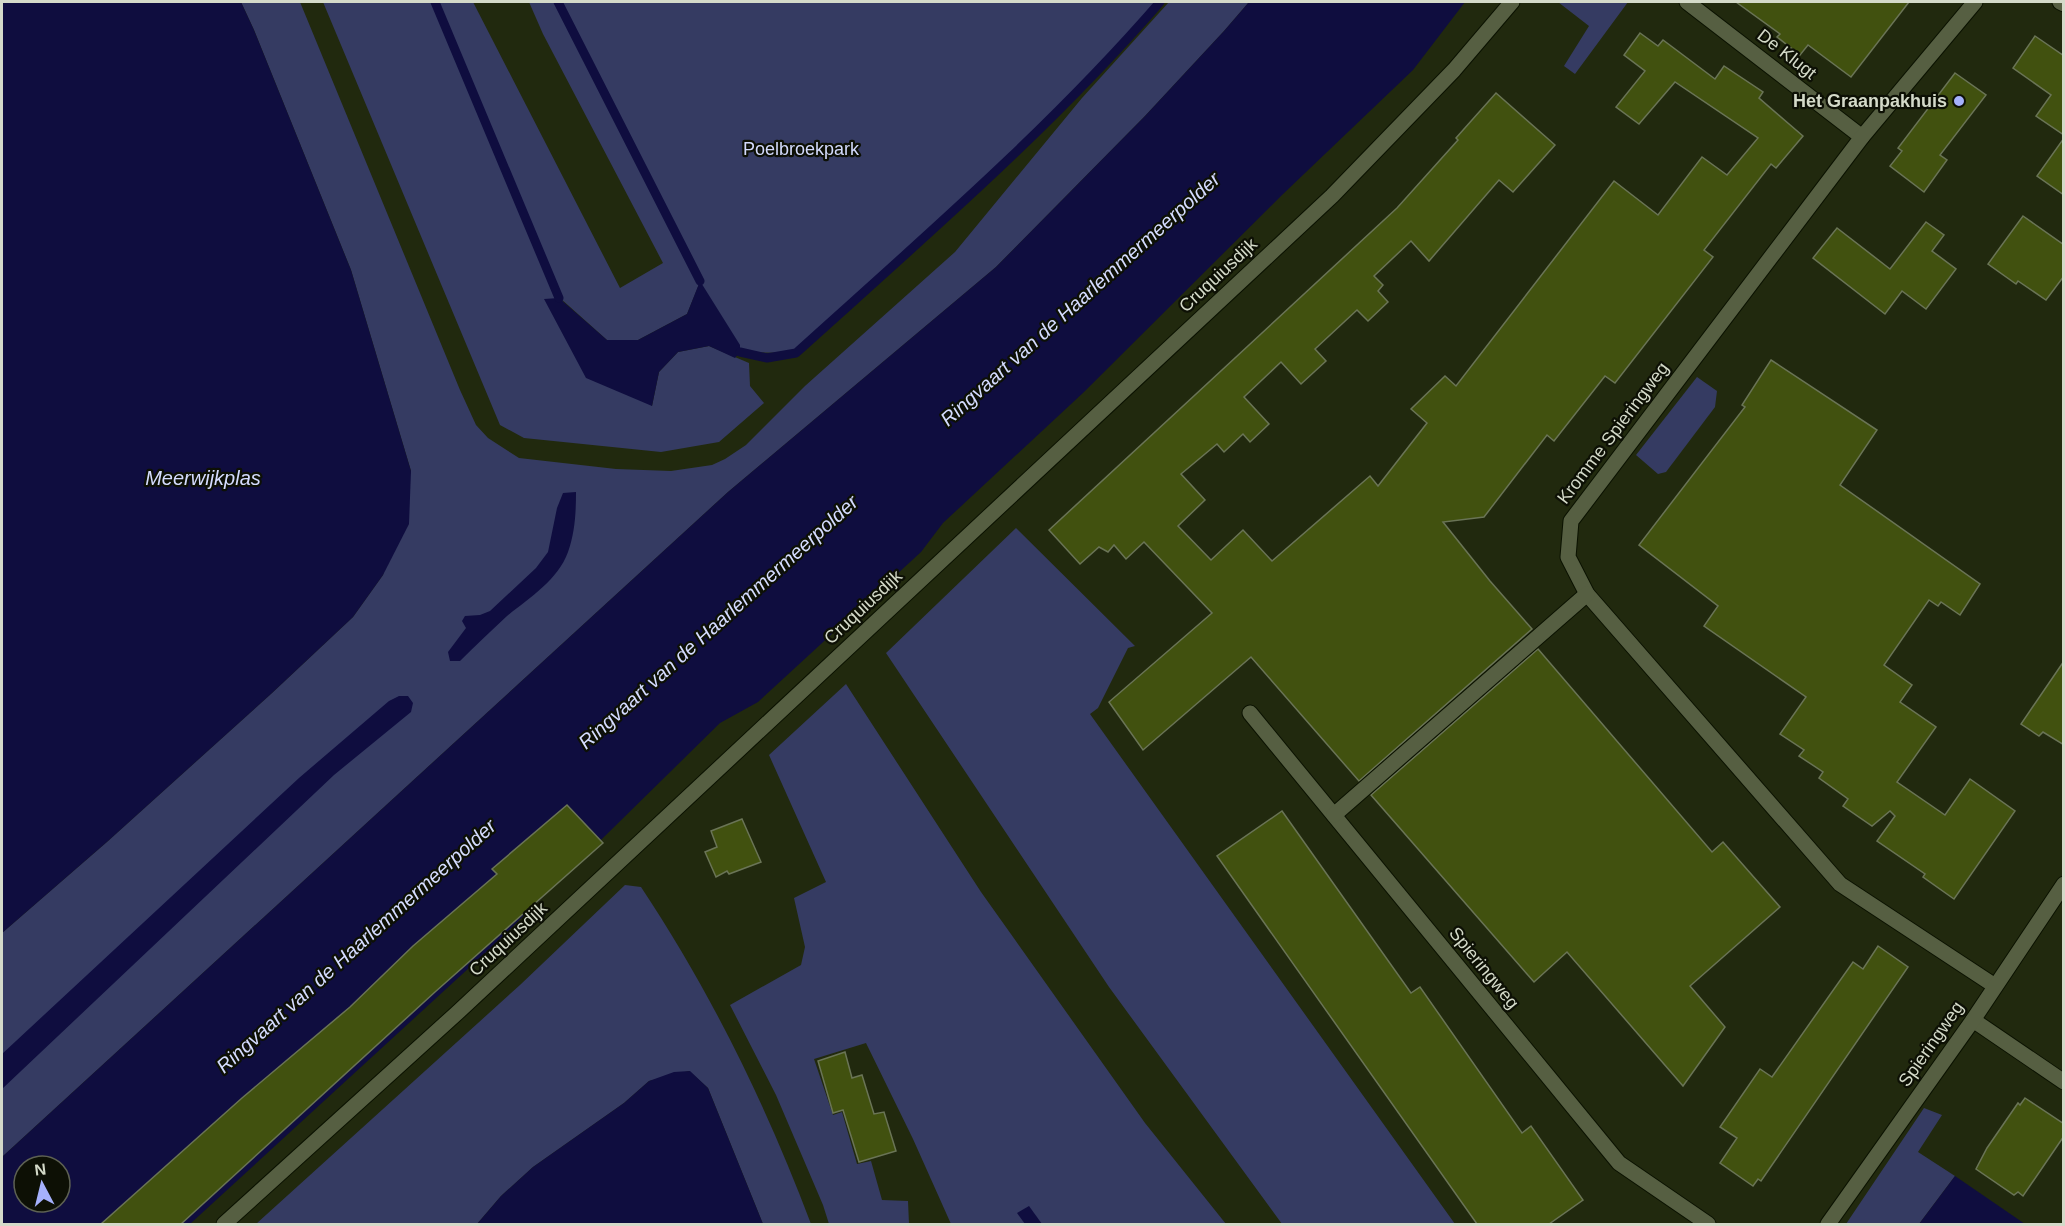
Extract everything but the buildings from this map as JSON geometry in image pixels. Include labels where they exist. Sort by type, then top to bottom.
[{"type":"street","name":"Cruquiusdijk","points":[[224,1224],[450,1020],[1332,196],[1454,70],[1512,2]]},
{"type":"street","name":"De Klugt","points":[[1687,2],[1862,137]]},
{"type":"street","name":"Kromme Spieringweg","points":[[1975,2],[1862,137],[1571,521],[1568,557],[1587,594],[1840,884],[1995,986]]},
{"type":"street","points":[[1334,815],[1587,594]]},
{"type":"street","name":"Spieringweg","points":[[1250,713],[1619,1163],[1708,1224]]},
{"type":"street","name":"Spieringweg","points":[[1828,1224],[1973,1020],[2064,884]]},
{"type":"street","points":[[1973,1020],[2064,1082]]},
{"type":"green space","points":[[241,2],[300,2],[476,425],[488,438],[519,458],[616,469],[671,471],[712,465],[746,445],[805,386],[955,252],[1082,98],[1169,2],[1249,2],[1145,116],[996,267],[728,492],[2,1157],[2,933],[108,841],[353,617],[383,575],[411,471],[351,270]]},
{"type":"green space","name":"Poelbroekpark","points":[[323,2],[473,2],[620,288],[663,263],[543,34],[529,2],[1160,2],[1074,95],[984,183],[796,353],[740,352],[700,282],[687,314],[638,340],[607,340],[560,298],[652,406],[659,372],[678,352],[709,346],[749,363],[750,386],[764,403],[719,442],[661,452],[524,438],[500,425]]},
{"type":"green space","points":[[1558,2],[1628,2],[1575,74],[1564,66],[1589,26]]},
{"type":"green space","points":[[1697,377],[1717,391],[1715,407],[1666,472],[1658,474],[1636,455]]},
{"type":"green space","points":[[1016,528],[1135,646],[1128,648],[1098,708],[1090,714],[1455,1224],[1282,1224],[1109,987],[886,653]]},
{"type":"green space","points":[[846,684],[981,892],[1145,1123],[1226,1224],[951,1224],[866,1043],[814,1059],[833,1115],[842,1112],[857,1164],[871,1161],[882,1200],[908,1201],[909,1224],[829,1224],[776,1095],[730,1005],[801,965],[805,947],[794,898],[826,882],[769,755]]},
{"type":"green space","points":[[625,885],[641,887],[714,1009],[776,1137],[811,1224],[763,1224],[708,1088],[689,1071],[649,1081],[624,1103],[533,1167],[501,1196],[477,1224],[256,1224],[520,985]]},
{"type":"green space","points":[[1924,1108],[1942,1115],[1918,1152],[1955,1176],[1919,1224],[1846,1224]]},
{"type":"water","name":"Meerwijkplas","points":[[2,2],[241,2],[351,270],[411,471],[409,524],[383,575],[353,617],[108,841],[2,933]]},
{"type":"water","name":"Ringvaart van de Haarlemmermeerpolder","points":[[1249,2],[1465,2],[1413,70],[1282,195],[1084,392],[943,523],[921,552],[758,702],[720,723],[494,945],[190,1224],[2,1224],[2,1157],[728,492],[996,267],[1145,116]]},
{"type":"water","points":[[700,281],[740,345],[740,352],[735,358],[709,346],[678,352],[659,372],[652,406],[586,378],[544,299],[559,298],[607,340],[638,340],[687,314]]},
{"type":"water","points":[[576,492],[572,537],[568,552],[557,571],[542,588],[507,616],[460,661],[450,661],[448,652],[466,628],[462,621],[465,616],[480,615],[490,611],[536,568],[548,552],[557,508],[563,493]]},
{"type":"water","points":[[399,696],[408,696],[413,703],[411,712],[334,775],[2,1089],[2,1054],[299,778],[389,701]]},
{"type":"water","points":[[690,1071],[708,1088],[763,1224],[477,1224],[501,1196],[533,1167],[624,1103],[649,1081],[674,1072]]},
{"type":"water","points":[[1955,1176],[2025,1224],[1919,1224]]},
{"type":"water","points":[[1029,1206],[1042,1224],[1025,1224],[1017,1213]]},
{"type":"waterway","points":[[435,2],[559,298]]},
{"type":"waterway","points":[[558,2],[700,281]]},
{"type":"waterway","points":[[740,352],[767,358],[796,353],[984,183],[1074,95],[1160,2]]},
{"type":"place","name":"Het Graanpakhuis","points":[[1959,101]]}]
